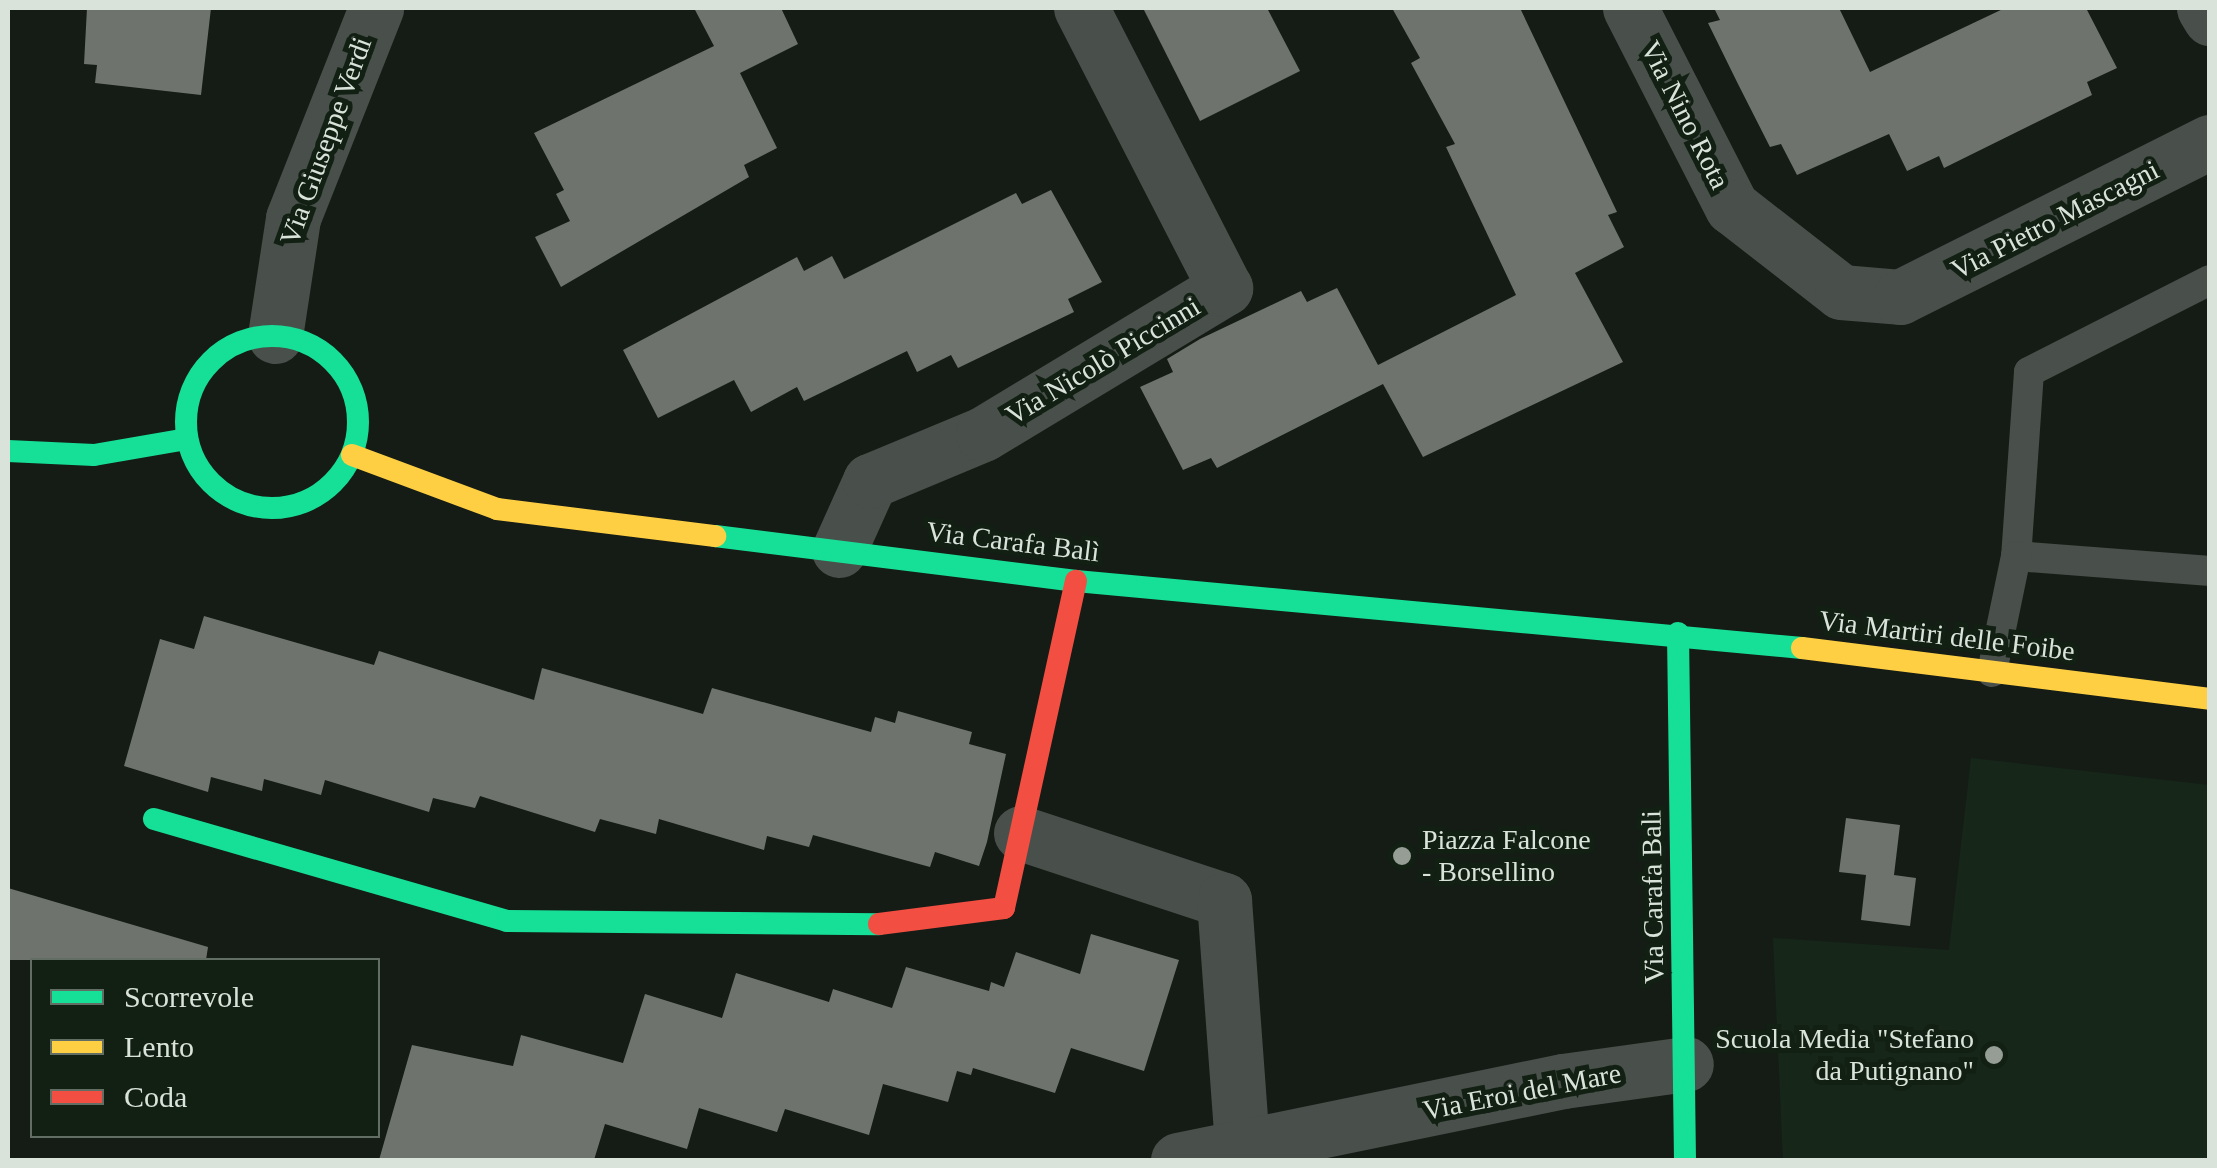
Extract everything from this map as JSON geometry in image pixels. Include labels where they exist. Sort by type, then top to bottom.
[{"type":"main road","points":[[274,336],[319,350],[338,366],[357,408],[352,455],[321,493],[264,507],[229,497],[210,482],[187,440],[190,396],[214,359],[252,338],[274,336]]},
{"type":"main road","points":[[8,450],[94,455],[187,440]]},
{"type":"main road","name":"Via Carafa Balì","points":[[352,455],[498,509],[1076,581],[1678,633]]},
{"type":"main road","points":[[154,820],[507,921],[912,924],[1004,908],[1076,581]]},
{"type":"main road","name":"Via Martiri delle Foibe","points":[[1678,633],[2210,699]]},
{"type":"main road","name":"Via Carafa Bali","points":[[1678,633],[1686,1064],[1684,1160]]},
{"type":"street","name":"Via Giuseppe Verdi","points":[[274,336],[293,218],[376,8]]},
{"type":"street","name":"Via Nicolò Piccinni","points":[[839,550],[870,482],[983,434],[1226,288],[1081,8]]},
{"type":"street","name":"Via Nino Rota","points":[[1630,8],[1732,207],[1841,292],[1900,297]]},
{"type":"street","points":[[2204,8],[2210,18]]},
{"type":"street","name":"Via Pietro Mascagni","points":[[1900,297],[2210,142]]},
{"type":"street","points":[[1021,832],[1224,900],[1242,1147]]},
{"type":"street","name":"Via Eroi del Mare","points":[[1178,1160],[1242,1147],[1368,1142],[1563,1081],[1686,1064]]},
{"type":"lane","points":[[1992,672],[2016,556],[2029,372],[2210,280]]},
{"type":"lane","points":[[2016,556],[2210,571]]},
{"type":"shaded area","name":"Scuola Media \"Stefano da Putignano\"","points":[[1971,758],[2209,785],[2209,1160],[1783,1160],[1773,938],[1949,950]]},
{"type":"building","points":[[87,8],[211,8],[201,95],[95,83],[97,65],[84,64]]},
{"type":"building","points":[[694,8],[781,8],[798,44],[740,73],[777,148],[744,165],[749,177],[561,287],[535,237],[570,221],[556,194],[564,190],[534,133],[714,46]]},
{"type":"building","points":[[1143,8],[1267,8],[1300,71],[1200,121]]},
{"type":"building","points":[[1392,8],[1520,8],[1617,212],[1608,215],[1624,247],[1575,273],[1623,362],[1423,457],[1383,384],[1217,468],[1211,458],[1183,470],[1140,387],[1173,372],[1167,359],[1200,339],[1301,291],[1307,302],[1337,288],[1378,365],[1516,295],[1446,147],[1455,144],[1411,63],[1420,58]]},
{"type":"building","points":[[1714,8],[1839,8],[1870,72],[2005,8],[2086,8],[2117,68],[2087,82],[2092,95],[1944,168],[1939,156],[1907,171],[1889,134],[1797,175],[1781,144],[1770,147],[1738,84],[1708,23],[1720,20]]},
{"type":"building","points":[[1051,190],[1102,282],[1068,299],[1074,312],[958,368],[951,355],[917,372],[907,351],[804,401],[797,387],[751,412],[734,380],[658,418],[623,350],[797,257],[804,271],[832,256],[844,279],[1016,193],[1022,204]]},
{"type":"building","points":[[204,616],[374,665],[379,651],[534,700],[542,668],[703,714],[712,688],[871,732],[875,717],[895,723],[898,711],[972,732],[969,744],[1006,754],[987,842],[979,866],[935,852],[930,867],[813,835],[809,847],[767,836],[764,850],[659,819],[656,834],[600,819],[595,832],[480,796],[475,808],[433,798],[429,812],[325,780],[321,795],[264,779],[262,791],[211,777],[208,792],[124,766],[160,639],[194,649]]},
{"type":"building","points":[[1846,818],[1900,825],[1894,875],[1916,878],[1910,926],[1861,920],[1866,875],[1839,872]]},
{"type":"building","points":[[8,888],[208,947],[206,958],[8,960]]},
{"type":"building","points":[[1091,934],[1179,960],[1144,1071],[1071,1048],[1055,1093],[973,1068],[971,1075],[957,1071],[948,1102],[883,1084],[869,1135],[785,1109],[777,1132],[699,1108],[687,1149],[605,1124],[594,1160],[379,1160],[412,1045],[513,1066],[521,1035],[623,1063],[645,994],[722,1018],[736,973],[829,1002],[833,989],[892,1008],[906,967],[989,991],[991,982],[1004,987],[1016,952],[1080,974]]},
{"type":"traffic: fast","points":[[272,336],[305,343],[333,361],[351,389],[358,422],[351,455],[333,483],[305,501],[272,508],[239,501],[211,483],[193,455],[186,422],[193,389],[211,361],[239,343],[272,336]]},
{"type":"traffic: fast","points":[[8,451],[94,455],[187,439]]},
{"type":"traffic: fast","points":[[715,536],[1076,581],[1802,648]]},
{"type":"traffic: fast","points":[[1678,633],[1685,1160]]},
{"type":"traffic: fast","points":[[154,819],[507,921],[879,924]]},
{"type":"traffic: slow","points":[[352,455],[497,509],[715,536]]},
{"type":"traffic: slow","points":[[1802,648],[2210,699]]},
{"type":"traffic: jam","points":[[879,924],[1004,908],[1076,581]]},
{"type":"place","name":"Piazza Falcone - Borsellino","points":[[1402,856]]},
{"type":"place","name":"Scuola Media \"Stefano da Putignano\"","points":[[1994,1055]]}]
